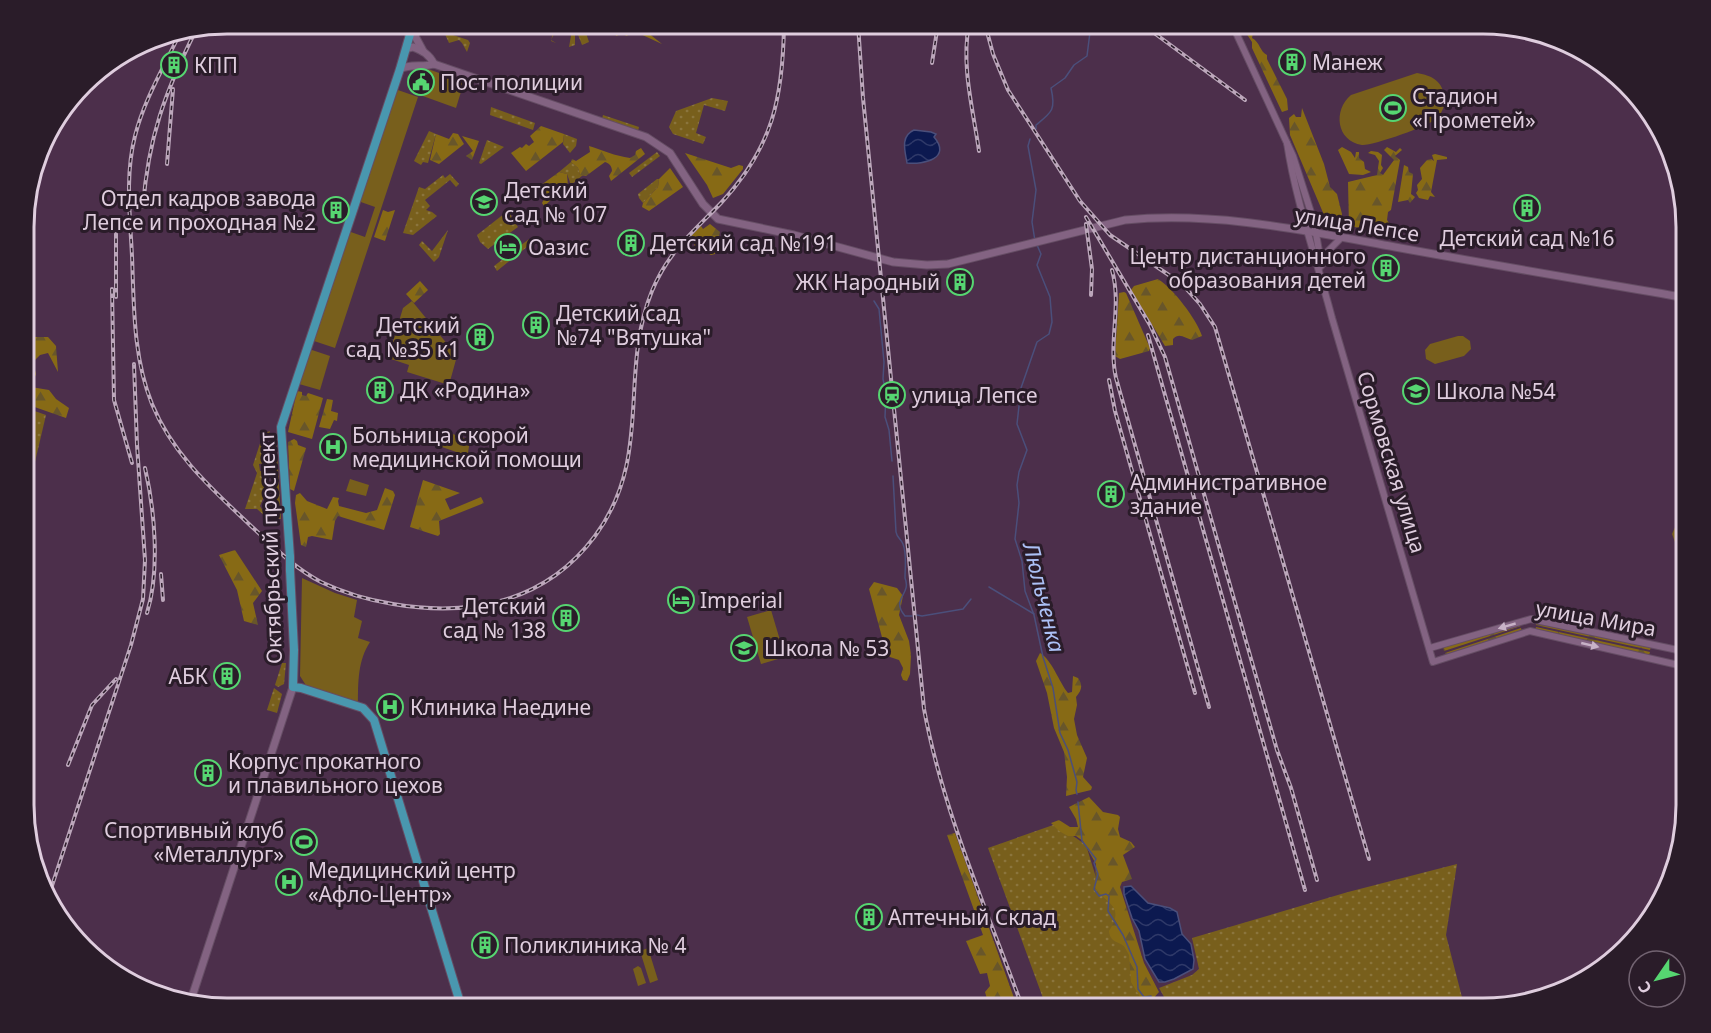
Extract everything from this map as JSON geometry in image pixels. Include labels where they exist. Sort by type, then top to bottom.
[{"type":"main road","name":"Октябрьский проспект","points":[[193,995],[293,687],[294,650],[290,557],[281,427],[410,35]]},
{"type":"main road","points":[[415,35],[423,51]]},
{"type":"main road","points":[[420,66],[409,62],[405,52],[413,47],[423,51],[434,64]]},
{"type":"main road","name":"улица Лепсе","points":[[400,69],[407,65],[434,64],[653,141],[670,153],[713,216],[721,220],[785,233],[893,262],[948,264],[1116,222],[1152,217],[1213,219],[1342,237],[1676,296]]},
{"type":"main road","points":[[293,687],[363,708],[374,720],[459,998]]},
{"type":"street","name":"Сормовская улица","points":[[1238,34],[1296,167],[1316,234],[1320,272]]},
{"type":"street","name":"Сормовская улица","points":[[1287,143],[1306,232],[1320,272],[1433,662]]},
{"type":"street","points":[[1320,272],[1328,250],[1342,237]]},
{"type":"street","name":"улица Мира","points":[[1430,648],[1531,619],[1676,650]]},
{"type":"street","name":"улица Мира","points":[[1433,662],[1530,631],[1676,664]]},
{"type":"shaded area","points":[[445,35],[452,35],[468,40],[470,43],[467,52],[459,40],[449,43]]},
{"type":"shaded area","points":[[571,35],[575,35],[575,45],[569,47]]},
{"type":"shaded area","points":[[578,35],[587,35],[589,42],[582,45]]},
{"type":"shaded area","points":[[428,69],[464,82],[456,108],[420,95]]},
{"type":"shaded area","name":"Стадион «Прометей»","points":[[1417,73],[1434,79],[1443,89],[1444,104],[1436,119],[1412,131],[1368,144],[1362,145],[1347,138],[1342,131],[1340,116],[1345,101],[1351,95]]},
{"type":"shaded area","points":[[395,89],[418,97],[335,348],[311,340],[348,231],[365,237],[375,207],[358,201]]},
{"type":"shaded area","points":[[712,98],[728,101],[725,111],[704,105],[696,133],[706,137],[703,144],[673,134],[669,127],[676,111]]},
{"type":"shaded area","points":[[491,107],[535,123],[533,130],[490,115]]},
{"type":"shaded area","points":[[603,115],[639,127],[638,131],[602,119]]},
{"type":"shaded area","points":[[429,131],[436,134],[428,163],[423,162],[421,165],[414,161]]},
{"type":"shaded area","points":[[564,134],[577,139],[576,146],[570,153],[563,144]]},
{"type":"shaded area","points":[[487,140],[504,147],[481,164],[479,163]]},
{"type":"shaded area","points":[[657,152],[660,156],[632,177],[629,173]]},
{"type":"shaded area","points":[[571,162],[578,168],[580,175],[583,175],[571,185],[567,174],[559,172]]},
{"type":"shaded area","points":[[450,174],[459,184],[456,187],[450,180],[425,200],[430,206],[426,210],[437,216],[413,235],[403,233],[419,187],[425,189],[443,175],[445,178]]},
{"type":"shaded area","points":[[659,179],[658,187],[643,203],[638,194]]},
{"type":"shaded area","points":[[509,210],[518,227],[488,249],[480,242],[477,235]]},
{"type":"shaded area","points":[[448,230],[439,257],[434,262],[419,245],[422,241],[432,251]]},
{"type":"shaded area","points":[[529,239],[532,243],[497,271],[494,266]]},
{"type":"shaded area","points":[[412,301],[457,356],[449,385],[407,372],[409,365],[388,358],[403,308]]},
{"type":"shaded area","points":[[1463,336],[1470,341],[1471,349],[1464,356],[1435,364],[1426,359],[1425,350],[1430,344]]},
{"type":"shaded area","points":[[312,350],[330,356],[320,390],[299,384],[309,352]]},
{"type":"shaded area","points":[[34,411],[46,415],[34,466]]},
{"type":"shaded area","points":[[270,431],[261,456],[265,463],[259,464],[260,471],[264,471],[266,492],[260,506],[267,518],[257,509],[245,509],[257,473],[253,465],[263,434]]},
{"type":"shaded area","points":[[444,431],[470,440],[468,453],[465,455],[439,446],[438,443]]},
{"type":"shaded area","points":[[275,433],[281,519],[270,514],[265,504],[275,491],[273,449]]},
{"type":"shaded area","points":[[350,479],[369,485],[366,496],[346,491]]},
{"type":"shaded area","points":[[1676,525],[1676,543],[1672,534]]},
{"type":"shaded area","points":[[302,578],[357,600],[354,617],[362,621],[358,638],[370,642],[361,664],[358,704],[307,687],[300,676]]},
{"type":"shaded area","points":[[771,610],[785,657],[761,664],[747,617]]},
{"type":"shaded area","points":[[282,663],[286,663],[284,684],[278,687],[275,685]]},
{"type":"shaded area","points":[[274,688],[282,694],[277,713],[267,710]]},
{"type":"shaded area","points":[[1056,824],[1086,845],[1099,887],[1116,885],[1142,998],[1043,998],[988,848]]},
{"type":"shaded area","points":[[1457,864],[1446,935],[1462,998],[1165,998],[1159,988],[1192,975],[1199,969],[1192,938],[1348,892]]},
{"type":"shaded area","points":[[648,948],[658,980],[650,983],[640,951]]},
{"type":"shaded area","points":[[638,966],[641,968],[646,983],[638,986],[633,969]]},
{"type":"green space","points":[[1247,34],[1253,34],[1252,38],[1267,55],[1287,99],[1288,110],[1282,112],[1252,48],[1252,42]]},
{"type":"green space","points":[[642,35],[650,35],[662,44]]},
{"type":"green space","points":[[1302,108],[1324,164],[1330,187],[1337,194],[1342,214],[1341,223],[1327,222],[1290,135],[1289,118],[1294,114],[1296,117],[1301,117]]},
{"type":"green space","points":[[541,126],[564,134],[563,142],[526,171],[511,153],[534,142],[530,136]]},
{"type":"green space","points":[[453,133],[458,134],[464,144],[439,164],[430,160],[436,134],[449,139]]},
{"type":"green space","points":[[462,136],[479,141],[472,160],[466,156],[473,151]]},
{"type":"green space","points":[[589,146],[630,158],[641,148],[645,154],[611,181],[609,176],[612,169],[606,162],[586,176],[580,175],[578,168],[571,162],[572,159],[576,161],[590,152]]},
{"type":"green space","points":[[1342,147],[1351,152],[1355,158],[1356,152],[1359,152],[1359,158],[1364,162],[1365,169],[1371,172],[1363,175],[1349,174],[1338,150]]},
{"type":"green space","points":[[1387,147],[1396,152],[1400,148],[1402,150],[1395,156],[1400,160],[1387,220],[1388,230],[1393,231],[1388,233],[1349,226],[1348,182],[1377,175],[1379,161],[1375,155],[1368,153],[1371,151],[1382,155],[1383,168],[1380,173],[1383,175],[1394,160],[1384,150]]},
{"type":"green space","points":[[685,153],[731,168],[743,166],[743,169],[723,194],[713,198]]},
{"type":"green space","points":[[1432,155],[1447,157],[1447,159],[1437,160],[1431,192],[1435,197],[1430,196],[1428,200],[1419,198],[1416,193],[1417,185],[1422,179],[1420,168],[1427,160],[1434,161]]},
{"type":"green space","points":[[1404,165],[1413,174],[1411,194],[1415,197],[1410,203],[1408,200],[1398,202]]},
{"type":"green space","points":[[670,168],[683,187],[649,211],[642,207],[658,187],[659,179]]},
{"type":"green space","points":[[559,172],[567,174],[568,186],[544,206],[542,203],[544,199],[537,188]]},
{"type":"green space","points":[[383,210],[388,212],[395,210],[385,241],[374,237]]},
{"type":"green space","points":[[710,224],[720,232],[715,254],[711,255],[694,245],[696,242],[690,237],[701,226],[703,229]]},
{"type":"green space","points":[[1158,279],[1184,305],[1202,336],[1192,340],[1178,336],[1173,339],[1173,345],[1165,346],[1131,290],[1134,286]]},
{"type":"green space","points":[[420,281],[428,290],[414,303],[406,294]]},
{"type":"green space","points":[[1124,292],[1150,348],[1149,351],[1120,359],[1115,356],[1119,293]]},
{"type":"green space","points":[[34,337],[48,337],[56,346],[58,372],[48,353],[40,355],[34,361]]},
{"type":"green space","points":[[34,388],[49,390],[56,399],[69,408],[66,418],[34,407]]},
{"type":"green space","points":[[297,391],[302,392],[302,395],[306,396],[308,393],[323,398],[312,439],[288,432]]},
{"type":"green space","points":[[327,399],[333,400],[331,411],[338,413],[337,421],[334,420],[330,429],[319,427]]},
{"type":"green space","points":[[294,439],[298,445],[306,448],[294,491],[290,489],[288,442]]},
{"type":"green space","points":[[423,480],[460,493],[445,499],[450,510],[481,497],[484,503],[439,521],[440,534],[438,536],[410,527]]},
{"type":"green space","points":[[385,488],[393,491],[395,495],[384,530],[338,516],[332,540],[312,536],[308,537],[306,547],[301,545],[296,495],[300,493],[307,501],[327,509],[333,497],[339,498],[339,506],[366,513],[377,510]]},
{"type":"green space","points":[[235,550],[262,591],[253,603],[258,625],[244,621],[237,590],[219,555]]},
{"type":"green space","points":[[874,582],[897,588],[903,596],[899,615],[909,641],[911,655],[910,674],[907,681],[903,680],[901,675],[903,668],[899,660],[890,657],[886,652],[869,589]]},
{"type":"green space","points":[[1537,622],[1651,647],[1650,650],[1536,625]]},
{"type":"green space","points":[[1520,623],[1521,626],[1444,651],[1443,647]]},
{"type":"green space","points":[[1536,627],[1650,652],[1649,655],[1535,630]]},
{"type":"green space","points":[[1521,628],[1522,632],[1446,656],[1445,653]]},
{"type":"green space","points":[[1040,653],[1048,661],[1068,693],[1072,692],[1073,676],[1081,683],[1081,690],[1076,697],[1074,719],[1077,735],[1087,758],[1083,777],[1092,787],[1091,790],[1066,796],[1067,777],[1064,752],[1054,728],[1047,693],[1036,661]]},
{"type":"green space","points":[[1089,797],[1103,812],[1120,817],[1118,829],[1120,837],[1131,842],[1135,847],[1123,855],[1132,879],[1122,882],[1120,887],[1144,963],[1159,992],[1154,998],[1140,997],[1131,982],[1129,955],[1124,946],[1112,939],[1109,931],[1116,916],[1115,910],[1095,887],[1096,864],[1083,841],[1076,836],[1068,836],[1059,831],[1051,823],[1059,820],[1070,827],[1078,827],[1069,807]]},
{"type":"green space","points":[[955,833],[1014,998],[987,998],[985,992],[990,986],[987,973],[980,974],[966,941],[983,935],[947,835]]},
{"type":"water","points":[[914,130],[936,134],[934,137],[940,150],[934,159],[921,163],[907,163],[905,140]]},
{"type":"water","points":[[1131,886],[1148,903],[1177,912],[1182,934],[1191,944],[1193,969],[1174,979],[1159,982],[1145,959],[1139,931],[1124,894],[1124,887]]},
{"type":"waterway","points":[[1036,129],[1036,125],[1046,117],[1053,106],[1051,88],[1065,78],[1074,65],[1087,56],[1090,34]]},
{"type":"waterway","points":[[1030,139],[1028,146],[1036,190],[1032,222],[1035,241]]},
{"type":"waterway","name":"Люльченка","points":[[1037,245],[1041,254],[1037,265],[1050,297],[1052,322],[1049,334],[1037,342],[1021,388],[1017,424],[1027,450],[1017,485],[1019,503],[1015,539],[1022,561],[1025,591],[1034,615],[1043,657],[1053,688],[1060,733],[1068,750],[1077,782],[1077,794]]},
{"type":"waterway","points":[[874,301],[879,309],[884,362],[883,379],[886,393],[885,417],[889,430],[892,461]]},
{"type":"waterway","points":[[893,476],[896,532],[903,544],[905,556],[906,589],[900,605],[905,616],[912,616]]},
{"type":"waterway","points":[[989,587],[1034,614]]},
{"type":"waterway","points":[[917,615],[963,609],[971,599]]},
{"type":"waterway","name":"Люльченка","points":[[1078,802],[1082,841],[1096,859],[1094,863],[1098,874],[1094,889],[1099,896],[1106,894],[1109,896],[1108,911],[1123,935],[1137,967],[1138,989],[1144,997],[1151,996],[1151,998]]},
{"type":"railway","points":[[859,34],[863,98],[924,709],[932,747],[954,823],[1019,998]]},
{"type":"railway","points":[[932,63],[936,34]]},
{"type":"railway","points":[[968,34],[967,72],[979,151]]},
{"type":"railway","points":[[988,34],[1008,90],[1080,201],[1110,235],[1182,284],[1200,304],[1215,327],[1369,859]]},
{"type":"railway","points":[[1156,34],[1245,100]]},
{"type":"railway","points":[[176,42],[155,84],[135,136],[129,181],[134,312],[141,368],[152,404],[171,439],[195,470],[222,499],[302,570],[321,582],[365,598],[422,608],[450,608],[478,606],[504,600],[553,577],[575,559],[595,536],[613,506],[624,476],[630,445],[637,353],[642,322],[652,291],[673,254],[739,182],[764,141],[777,98],[784,35]]},
{"type":"railway","points":[[143,207],[149,159],[160,116],[175,74],[192,38]]},
{"type":"railway","points":[[167,164],[173,89]]},
{"type":"railway","points":[[1086,217],[1150,325],[1165,357],[1277,750],[1291,788],[1317,880]]},
{"type":"railway","points":[[1086,224],[1092,269],[1091,295]]},
{"type":"railway","points":[[116,234],[116,297]]},
{"type":"railway","points":[[1112,270],[1116,297],[1113,351],[1116,378],[1209,707]]},
{"type":"railway","points":[[112,289],[114,400],[132,463]]},
{"type":"railway","points":[[1148,335],[1305,890]]},
{"type":"railway","points":[[52,886],[131,645],[143,599],[145,560],[134,364]]},
{"type":"railway","points":[[1109,380],[1115,411],[1195,693]]},
{"type":"railway","points":[[145,468],[155,541],[154,579],[147,613]]},
{"type":"railway","points":[[161,574],[163,600]]},
{"type":"railway","points":[[68,765],[92,705],[116,679]]},
{"type":"place","name":"Манеж","points":[[1292,62]]},
{"type":"place","name":"КПП","points":[[174,65]]},
{"type":"place","name":"Пост полиции","points":[[421,82]]},
{"type":"place","name":"Стадион «Прометей»","points":[[1393,108]]},
{"type":"place","name":"Детский сад № 107","points":[[484,202]]},
{"type":"place","name":"Детский сад №16","points":[[1527,208]]},
{"type":"place","name":"Отдел кадров завода Лепсе и проходная №2","points":[[336,210]]},
{"type":"place","name":"Детский сад №191","points":[[631,243]]},
{"type":"place","name":"Оазис","points":[[508,247]]},
{"type":"place","name":"Центр дистанционного образования детей","points":[[1386,268]]},
{"type":"place","name":"ЖК Народный","points":[[960,282]]},
{"type":"place","name":"Детский сад №74 \"Вятушка\"","points":[[536,325]]},
{"type":"place","name":"Детский сад №35 к1","points":[[480,337]]},
{"type":"place","name":"ДК «Родина»","points":[[380,390]]},
{"type":"place","name":"Школа №54","points":[[1416,391]]},
{"type":"place","name":"улица Лепсе","points":[[892,395]]},
{"type":"place","name":"Больница скорой медицинской помощи","points":[[333,447]]},
{"type":"place","name":"Административное здание","points":[[1111,494]]},
{"type":"place","name":"Imperial","points":[[681,600]]},
{"type":"place","name":"Детский сад № 138","points":[[566,618]]},
{"type":"place","name":"Школа № 53","points":[[744,648]]},
{"type":"place","name":"АБК","points":[[227,676]]},
{"type":"place","name":"Клиника Наедине","points":[[390,707]]},
{"type":"place","name":"Корпус прокатного и плавильного цехов","points":[[208,773]]},
{"type":"place","name":"Спортивный клуб «Металлург»","points":[[304,842]]},
{"type":"place","name":"Медицинский центр «Афло-Центр»","points":[[289,882]]},
{"type":"place","name":"Аптечный Склад","points":[[869,917]]},
{"type":"place","name":"Поликлиника № 4","points":[[485,945]]}]
